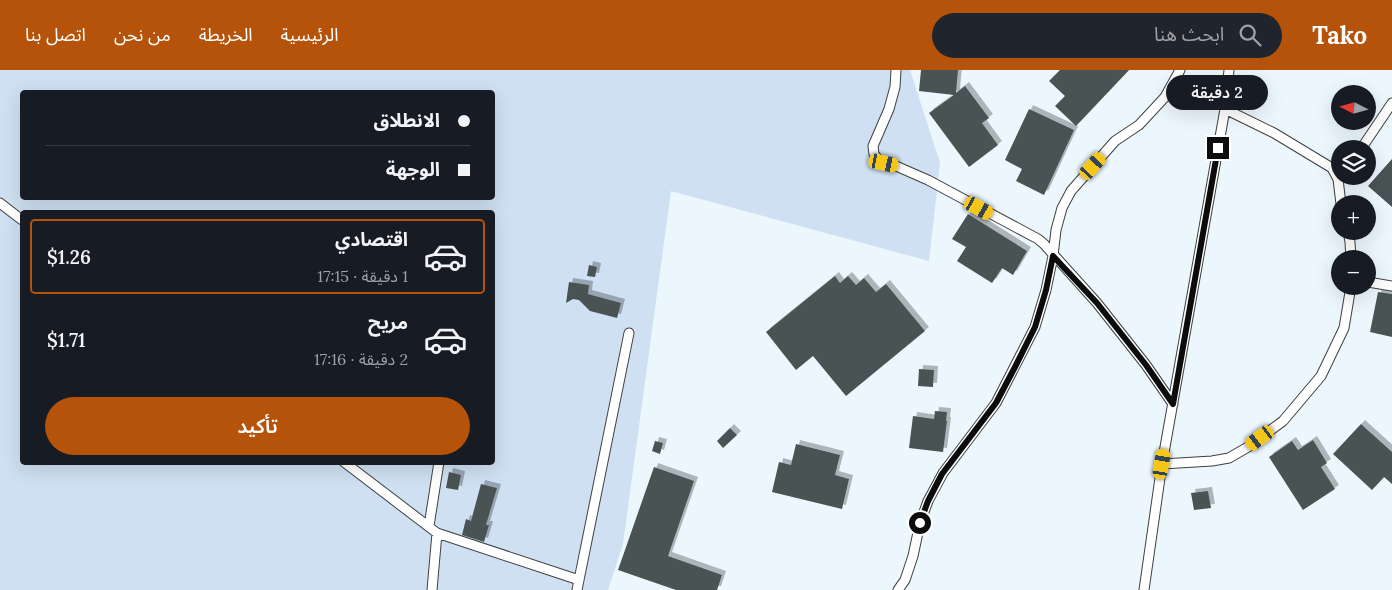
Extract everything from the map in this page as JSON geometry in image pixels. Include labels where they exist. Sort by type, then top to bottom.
[{"type":"street","points":[[896,70],[895,87],[889,109],[873,146],[874,154],[879,161],[928,180],[1038,239],[1097,303],[1146,365],[1173,404]]},
{"type":"street","points":[[898,590],[906,580],[920,523],[928,501],[942,474],[996,403],[1035,327],[1046,290],[1056,230],[1062,208],[1071,191],[1115,141],[1139,125],[1165,97],[1180,70]]},
{"type":"street","points":[[1144,590],[1162,464],[1225,109],[1229,70]]},
{"type":"street","points":[[1367,140],[1392,103]]},
{"type":"street","points":[[1225,109],[1274,133],[1331,167]]},
{"type":"street","points":[[0,203],[20,218]]},
{"type":"street","points":[[1376,283],[1392,286]]},
{"type":"street","points":[[1162,464],[1229,458],[1248,447],[1283,421],[1321,376],[1344,328],[1350,295]]},
{"type":"street","points":[[578,590],[629,333]]},
{"type":"street","points":[[348,465],[437,533],[579,580]]},
{"type":"street","points":[[429,526],[439,465]]},
{"type":"street","points":[[432,590],[437,533]]},
{"type":"shaded area","points":[[0,70],[910,70],[940,163],[929,261],[671,191],[623,544],[608,590],[0,590]]},
{"type":"building","points":[[921,70],[958,70],[956,93],[965,86],[989,118],[982,123],[998,145],[969,167],[929,113],[954,95],[919,91]]},
{"type":"building","points":[[1060,70],[1129,70],[1076,126],[1055,106],[1065,96],[1049,81]]},
{"type":"building","points":[[1029,109],[1074,130],[1044,195],[1016,181],[1022,169],[1005,160]]},
{"type":"building","points":[[1392,159],[1392,207],[1368,186],[1376,185],[1376,177]]},
{"type":"building","points":[[968,214],[1027,251],[1013,275],[1002,268],[992,283],[957,261],[966,247],[952,239]]},
{"type":"building","points":[[589,265],[597,267],[595,277],[587,276]]},
{"type":"building","points":[[835,276],[840,283],[848,276],[856,285],[864,278],[876,292],[886,284],[925,331],[846,396],[813,356],[796,370],[766,332]]},
{"type":"building","points":[[569,282],[589,285],[588,294],[621,303],[617,318],[590,311],[579,300],[573,299],[566,303]]},
{"type":"building","points":[[1378,292],[1392,294],[1392,337],[1370,332]]},
{"type":"building","points":[[919,369],[934,370],[933,387],[918,386]]},
{"type":"building","points":[[935,411],[947,412],[943,452],[909,448],[913,416],[934,419]]},
{"type":"building","points":[[1361,424],[1392,452],[1392,484],[1384,477],[1372,490],[1333,454]]},
{"type":"building","points":[[730,428],[737,435],[723,448],[717,441]]},
{"type":"building","points":[[1313,440],[1327,463],[1321,467],[1335,489],[1303,510],[1269,457],[1292,441],[1298,450]]},
{"type":"building","points":[[655,441],[663,443],[660,454],[652,451]]},
{"type":"building","points":[[796,444],[840,455],[835,475],[849,479],[842,509],[772,492],[779,462],[791,465]]},
{"type":"building","points":[[654,467],[694,481],[668,556],[722,575],[717,590],[676,590],[618,570]]},
{"type":"building","points":[[449,472],[461,475],[458,490],[446,488]]},
{"type":"building","points":[[481,484],[497,488],[486,525],[489,525],[484,542],[462,535],[466,519],[471,521]]},
{"type":"building","points":[[1208,491],[1211,508],[1194,510],[1191,493]]},
{"type":"route","points":[[920,523],[928,501],[942,474],[996,403],[1035,327],[1046,290],[1053,256],[1097,303],[1146,365],[1173,404],[1218,148]]}]
